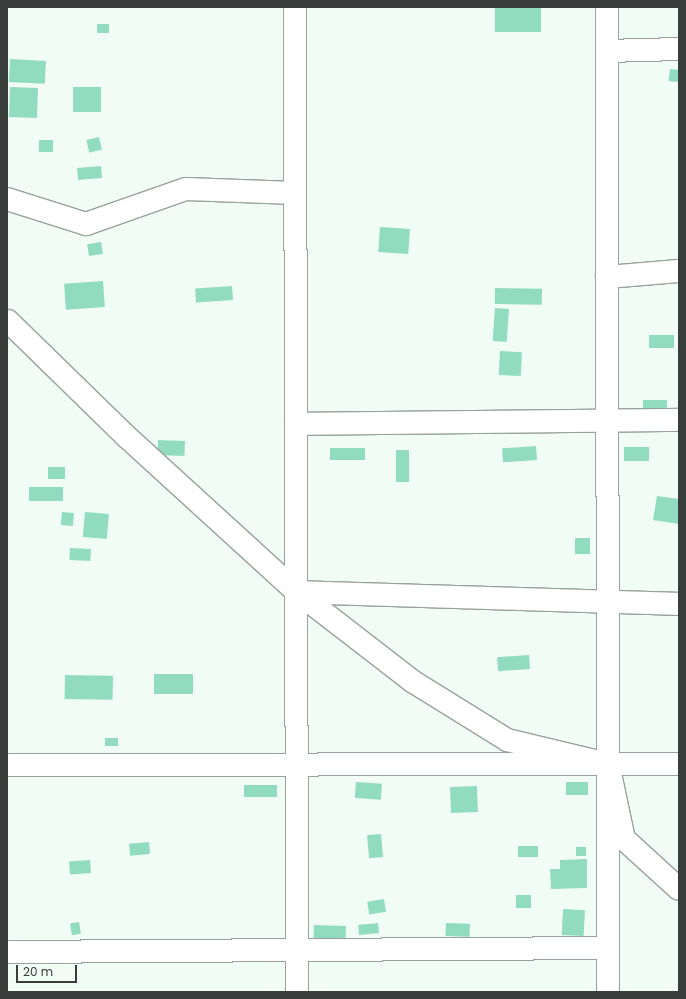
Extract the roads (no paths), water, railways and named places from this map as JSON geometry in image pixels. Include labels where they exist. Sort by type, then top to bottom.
[{"type":"street","points":[[295,7],[297,992]]},
{"type":"street","points":[[607,7],[608,992]]},
{"type":"street","points":[[607,51],[679,49]]},
{"type":"street","points":[[7,200],[86,224],[186,189],[295,193]]},
{"type":"street","points":[[607,277],[679,271]]},
{"type":"street","points":[[7,319],[126,436],[297,592],[412,681],[507,740],[608,764]]},
{"type":"street","points":[[296,424],[679,420]]},
{"type":"street","points":[[297,592],[679,604]]},
{"type":"street","points":[[608,764],[624,839],[679,889]]},
{"type":"street","points":[[7,765],[679,764]]},
{"type":"street","points":[[7,952],[608,948]]}]
